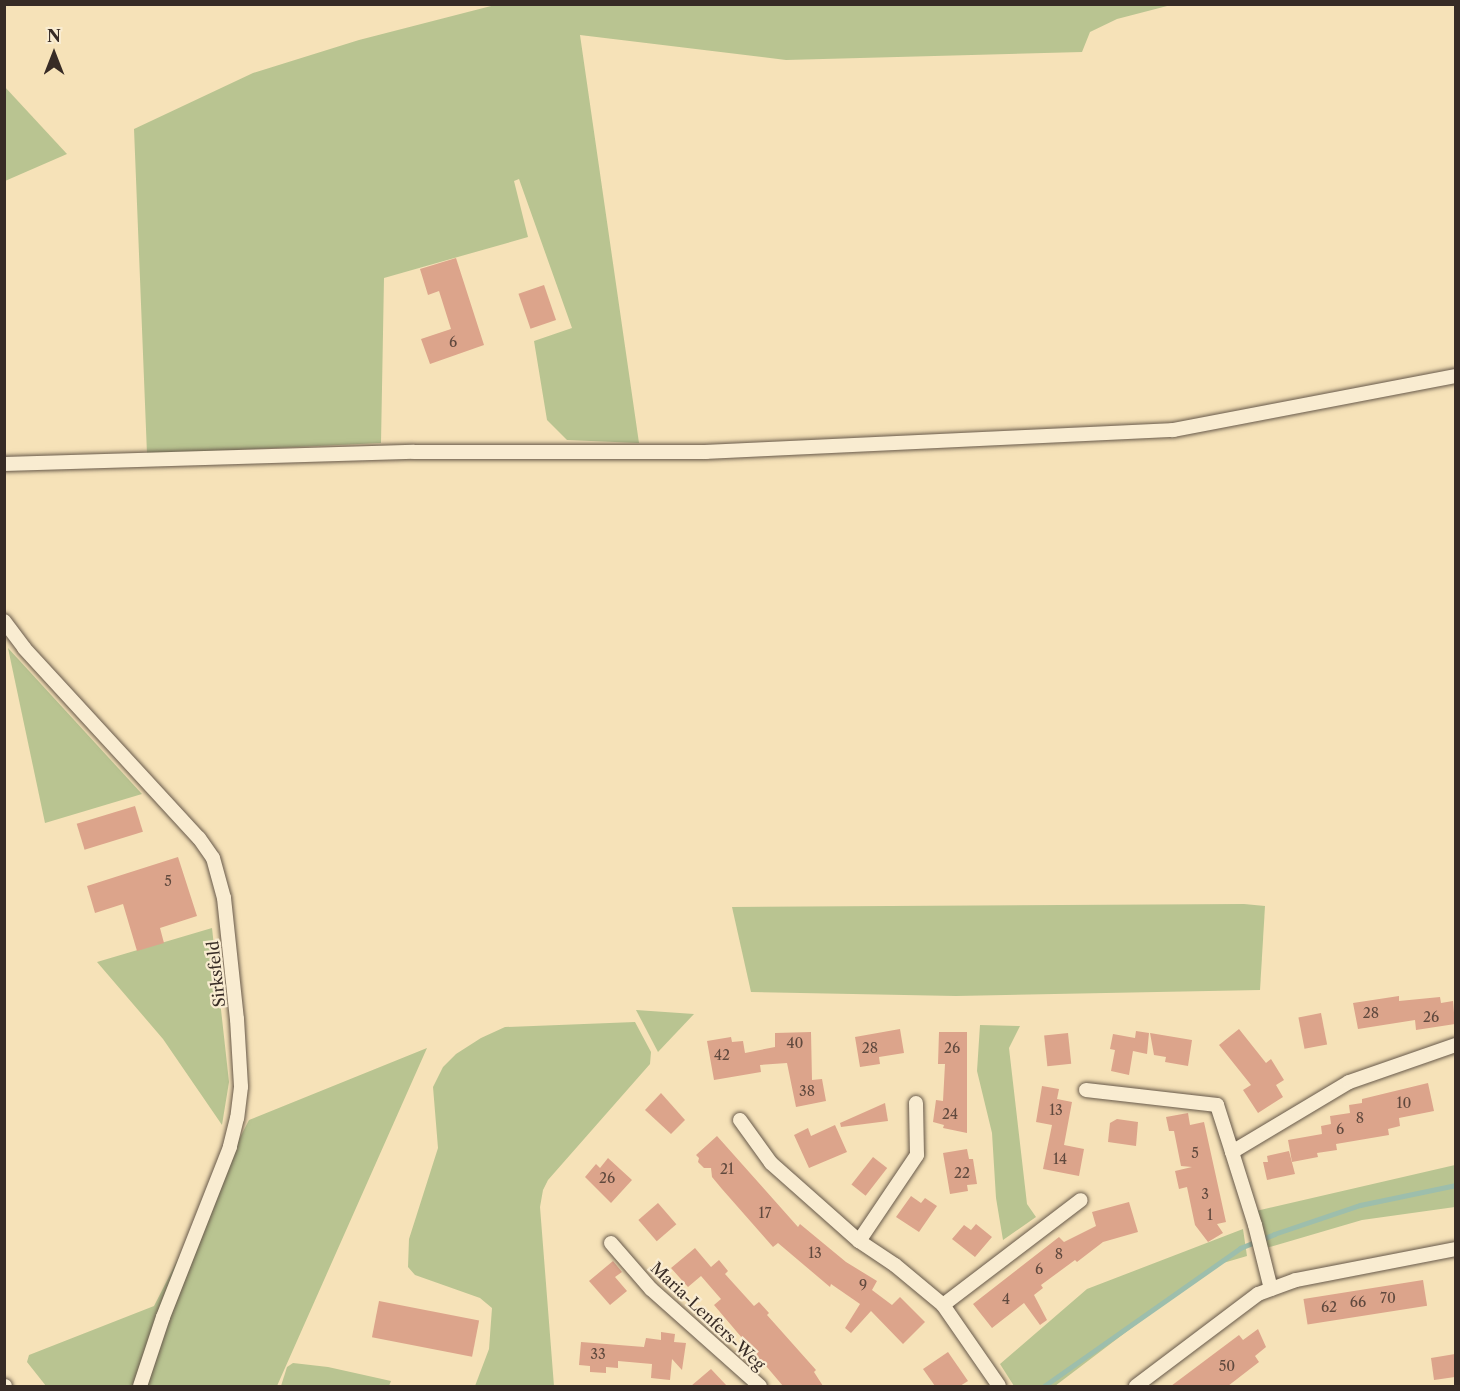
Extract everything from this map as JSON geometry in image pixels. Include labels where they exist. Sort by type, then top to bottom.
[{"type":"street","points":[[4,464],[414,452],[706,452],[1173,430],[1455,376]]},
{"type":"street","name":"Sirksfeld","points":[[4,621],[24,648],[199,838],[213,858],[224,898],[241,1087],[237,1118],[230,1147],[164,1317],[140,1386]]},
{"type":"street","points":[[1232,1152],[1349,1082],[1455,1045]]},
{"type":"street","points":[[1086,1090],[1217,1105],[1255,1225],[1271,1289]]},
{"type":"street","points":[[859,1241],[917,1155],[916,1103]]},
{"type":"street","points":[[740,1120],[771,1163],[859,1241],[895,1265],[943,1305],[999,1386]]},
{"type":"street","points":[[943,1305],[1081,1200]]},
{"type":"street","name":"Maria-Lenfers-Weg","points":[[611,1243],[651,1289],[760,1386]]},
{"type":"street","points":[[1136,1386],[1258,1294],[1296,1280],[1455,1249]]},
{"type":"green space","points":[[495,5],[1171,5],[1117,19],[1090,32],[1082,52],[786,60],[580,35],[639,443],[567,440],[547,420],[534,341],[572,328],[519,179],[514,181],[528,237],[384,278],[381,443],[147,454],[134,129],[253,73],[359,40]]},
{"type":"green space","points":[[4,86],[67,154],[5,181],[4,181]]},
{"type":"green space","points":[[8,648],[142,794],[45,823]]},
{"type":"green space","points":[[1244,904],[1265,906],[1260,990],[956,996],[751,992],[732,907]]},
{"type":"green space","points":[[212,928],[229,1082],[222,1125],[163,1039],[97,962]]},
{"type":"green space","points":[[636,1010],[694,1014],[658,1052]]},
{"type":"green space","points":[[635,1022],[651,1052],[650,1064],[548,1180],[543,1190],[540,1207],[554,1386],[475,1386],[489,1349],[492,1308],[480,1298],[415,1275],[408,1267],[409,1239],[438,1148],[433,1087],[443,1067],[456,1054],[481,1038],[505,1027]]},
{"type":"green space","points":[[980,1025],[1020,1026],[1009,1048],[1027,1204],[1036,1217],[1003,1240],[996,1198],[992,1133],[977,1071]]},
{"type":"green space","points":[[427,1048],[277,1386],[46,1386],[27,1362],[29,1355],[154,1306],[249,1120]]},
{"type":"green space","points":[[1455,1165],[1455,1207],[1362,1220],[1263,1249],[1256,1211]]},
{"type":"green space","points":[[1243,1229],[1247,1256],[1213,1266],[1055,1386],[1014,1386],[1000,1364],[1087,1289]]},
{"type":"green space","points":[[293,1363],[328,1367],[391,1381],[389,1386],[281,1386],[287,1367]]},
{"type":"building","points":[[456,258],[484,345],[430,364],[421,339],[451,329],[439,291],[428,295],[420,269]]},
{"type":"building","points":[[544,285],[556,320],[531,329],[518,294]]},
{"type":"building","points":[[135,806],[143,832],[85,850],[77,824]]},
{"type":"building","points":[[178,857],[197,916],[160,928],[164,943],[137,951],[123,904],[95,913],[87,886]]},
{"type":"building","points":[[1399,996],[1399,1001],[1440,997],[1441,1003],[1453,1001],[1455,1024],[1416,1030],[1415,1020],[1358,1029],[1353,1003]]},
{"type":"building","points":[[1321,1013],[1327,1044],[1305,1049],[1298,1017]]},
{"type":"building","points":[[900,1029],[904,1053],[879,1057],[880,1064],[860,1067],[855,1037]]},
{"type":"building","points":[[1239,1029],[1266,1063],[1271,1059],[1284,1080],[1276,1085],[1283,1097],[1258,1113],[1243,1090],[1251,1085],[1219,1045]]},
{"type":"building","points":[[1136,1031],[1149,1033],[1147,1054],[1133,1051],[1129,1075],[1111,1071],[1115,1050],[1110,1049],[1113,1034],[1135,1038]]},
{"type":"building","points":[[811,1032],[812,1080],[822,1079],[826,1101],[796,1107],[787,1063],[760,1065],[761,1072],[714,1080],[707,1041],[731,1037],[732,1042],[743,1041],[745,1053],[775,1047],[775,1033]]},
{"type":"building","points":[[939,1032],[967,1032],[967,1133],[943,1128],[944,1125],[933,1122],[936,1100],[943,1101],[945,1064],[938,1064]]},
{"type":"building","points":[[1068,1033],[1071,1064],[1047,1066],[1044,1036]]},
{"type":"building","points":[[1150,1033],[1192,1040],[1188,1066],[1165,1062],[1166,1057],[1154,1055]]},
{"type":"building","points":[[1428,1083],[1434,1111],[1399,1118],[1400,1126],[1388,1129],[1389,1135],[1336,1144],[1337,1150],[1317,1153],[1318,1157],[1292,1162],[1288,1140],[1322,1134],[1321,1126],[1331,1124],[1330,1116],[1350,1113],[1349,1105],[1362,1103],[1362,1099]]},
{"type":"building","points":[[1042,1086],[1059,1089],[1057,1099],[1072,1102],[1064,1145],[1084,1149],[1079,1176],[1043,1169],[1052,1125],[1036,1122]]},
{"type":"building","points":[[661,1093],[685,1120],[671,1134],[645,1110]]},
{"type":"building","points":[[885,1103],[888,1121],[841,1127],[840,1123]]},
{"type":"building","points":[[1188,1113],[1190,1125],[1204,1122],[1226,1222],[1217,1224],[1223,1233],[1208,1242],[1195,1225],[1187,1187],[1179,1189],[1175,1171],[1192,1167],[1181,1166],[1174,1131],[1169,1131],[1166,1117]]},
{"type":"building","points":[[1117,1119],[1138,1122],[1136,1146],[1108,1142],[1110,1123]]},
{"type":"building","points":[[835,1125],[847,1152],[809,1168],[794,1135],[808,1128],[811,1136]]},
{"type":"building","points":[[717,1136],[798,1227],[800,1224],[846,1262],[877,1281],[872,1290],[892,1305],[900,1297],[925,1322],[903,1344],[871,1311],[851,1333],[845,1328],[860,1304],[831,1284],[830,1287],[778,1243],[773,1247],[712,1177],[711,1168],[704,1168],[698,1162],[699,1158],[696,1155]]},
{"type":"building","points":[[967,1149],[969,1159],[973,1159],[977,1184],[967,1185],[968,1191],[950,1194],[943,1153]]},
{"type":"building","points":[[1289,1151],[1295,1174],[1267,1180],[1263,1162],[1268,1162],[1267,1156]]},
{"type":"building","points":[[873,1157],[887,1168],[866,1196],[851,1185]]},
{"type":"building","points":[[608,1158],[632,1180],[611,1203],[585,1177],[596,1164],[600,1168]]},
{"type":"building","points":[[911,1196],[921,1203],[925,1198],[937,1206],[919,1232],[896,1217]]},
{"type":"building","points":[[1129,1202],[1138,1232],[1103,1242],[1041,1285],[1043,1288],[1034,1295],[1047,1320],[1040,1325],[1024,1303],[992,1328],[973,1304],[1059,1237],[1064,1242],[1096,1226],[1092,1212]]},
{"type":"building","points":[[658,1203],[676,1224],[657,1241],[638,1220]]},
{"type":"building","points":[[976,1224],[992,1237],[975,1257],[952,1239],[964,1225],[971,1230]]},
{"type":"building","points":[[695,1248],[711,1267],[719,1260],[728,1271],[725,1274],[754,1306],[759,1302],[769,1313],[767,1315],[816,1370],[814,1372],[823,1386],[783,1386],[714,1305],[721,1299],[701,1276],[688,1287],[671,1268]]},
{"type":"building","points":[[613,1261],[622,1272],[615,1277],[627,1291],[610,1305],[589,1281]]},
{"type":"building","points":[[1423,1280],[1427,1306],[1308,1325],[1303,1299]]},
{"type":"building","points":[[379,1301],[479,1320],[472,1357],[372,1337]]},
{"type":"building","points":[[1258,1329],[1266,1347],[1255,1356],[1259,1362],[1228,1386],[1171,1386],[1239,1335],[1243,1340]]},
{"type":"building","points":[[661,1332],[675,1334],[674,1342],[686,1343],[682,1370],[672,1359],[670,1380],[651,1378],[652,1364],[618,1361],[618,1368],[606,1367],[606,1373],[590,1372],[590,1366],[579,1365],[581,1342],[644,1347],[646,1338],[661,1340]]},
{"type":"building","points":[[948,1352],[968,1381],[960,1386],[935,1386],[923,1369]]},
{"type":"building","points":[[1455,1354],[1455,1377],[1434,1380],[1431,1358]]},
{"type":"building","points":[[711,1369],[727,1386],[691,1386]]},
{"type":"waterway","points":[[1044,1386],[1240,1248],[1360,1205],[1456,1185]]}]
